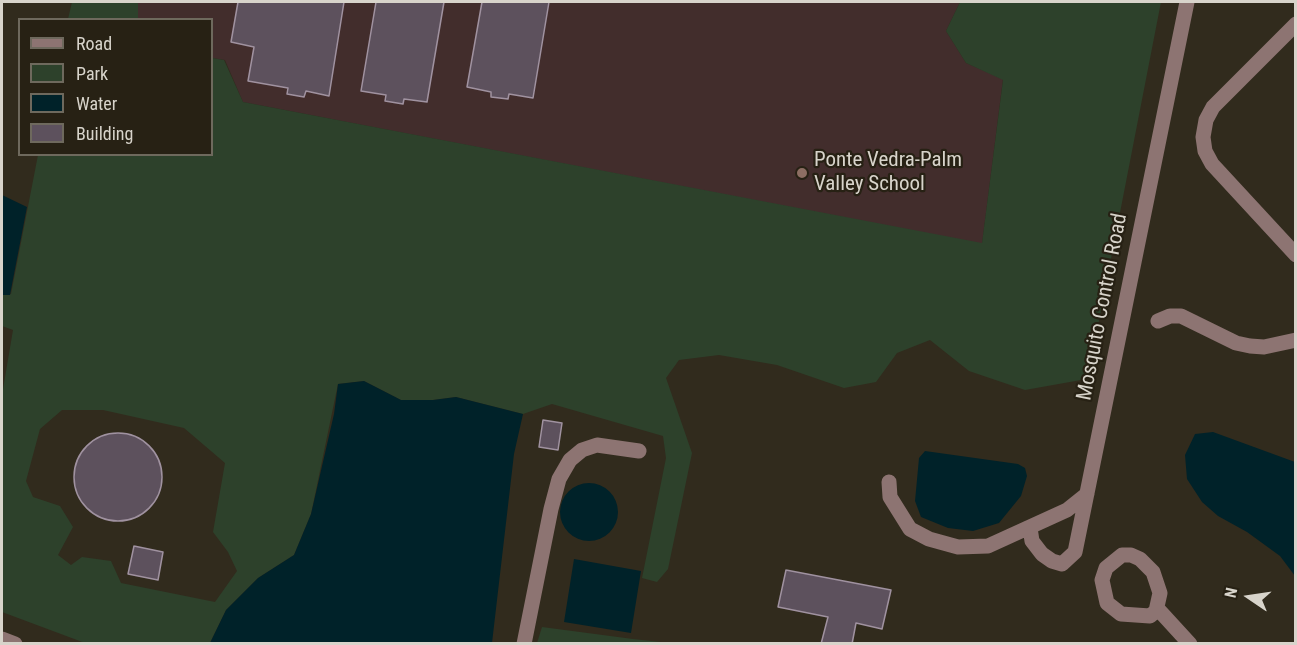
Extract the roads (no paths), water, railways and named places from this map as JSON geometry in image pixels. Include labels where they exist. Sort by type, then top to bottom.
[{"type":"street","name":"Mosquito Control Road","points":[[1029,528],[1032,540],[1042,554],[1052,561],[1062,564],[1076,552],[1187,2]]},
{"type":"street","points":[[1296,24],[1213,107],[1206,120],[1203,138],[1205,152],[1212,164],[1296,255]]},
{"type":"street","points":[[1158,321],[1170,316],[1181,316],[1236,343],[1250,346],[1264,347],[1296,340]]},
{"type":"street","points":[[524,644],[551,509],[559,479],[570,460],[582,450],[597,445],[639,451]]},
{"type":"street","points":[[889,482],[890,497],[910,529],[945,545],[958,547],[988,546],[1066,510],[1086,494]]},
{"type":"street","points":[[1131,555],[1147,564],[1158,582],[1160,593],[1157,608],[1150,616],[1133,616],[1121,614],[1107,603],[1102,580],[1106,568],[1114,559],[1131,555]]},
{"type":"street","points":[[1157,608],[1190,644]]},
{"type":"street","points":[[2,639],[15,644]]},
{"type":"water","points":[[2,195],[27,207],[10,295],[2,295]]},
{"type":"water","points":[[364,381],[401,400],[456,397],[523,414],[514,454],[492,643],[210,643],[226,610],[258,578],[294,555],[311,514],[334,414],[338,384]]},
{"type":"water","points":[[1213,432],[1295,462],[1295,576],[1280,556],[1247,532],[1218,516],[1202,502],[1187,479],[1185,455],[1195,434]]},
{"type":"water","points":[[925,451],[1018,464],[1025,468],[1027,476],[1021,496],[999,523],[973,531],[948,528],[921,517],[915,501],[919,458]]},
{"type":"water","points":[[589,483],[600,485],[613,496],[618,512],[616,523],[605,536],[589,541],[578,539],[565,528],[560,512],[562,501],[573,488]]},
{"type":"water","points":[[574,559],[641,571],[631,633],[564,622]]},
{"type":"place","name":"Ponte Vedra-Palm Valley School","points":[[802,173]]}]
